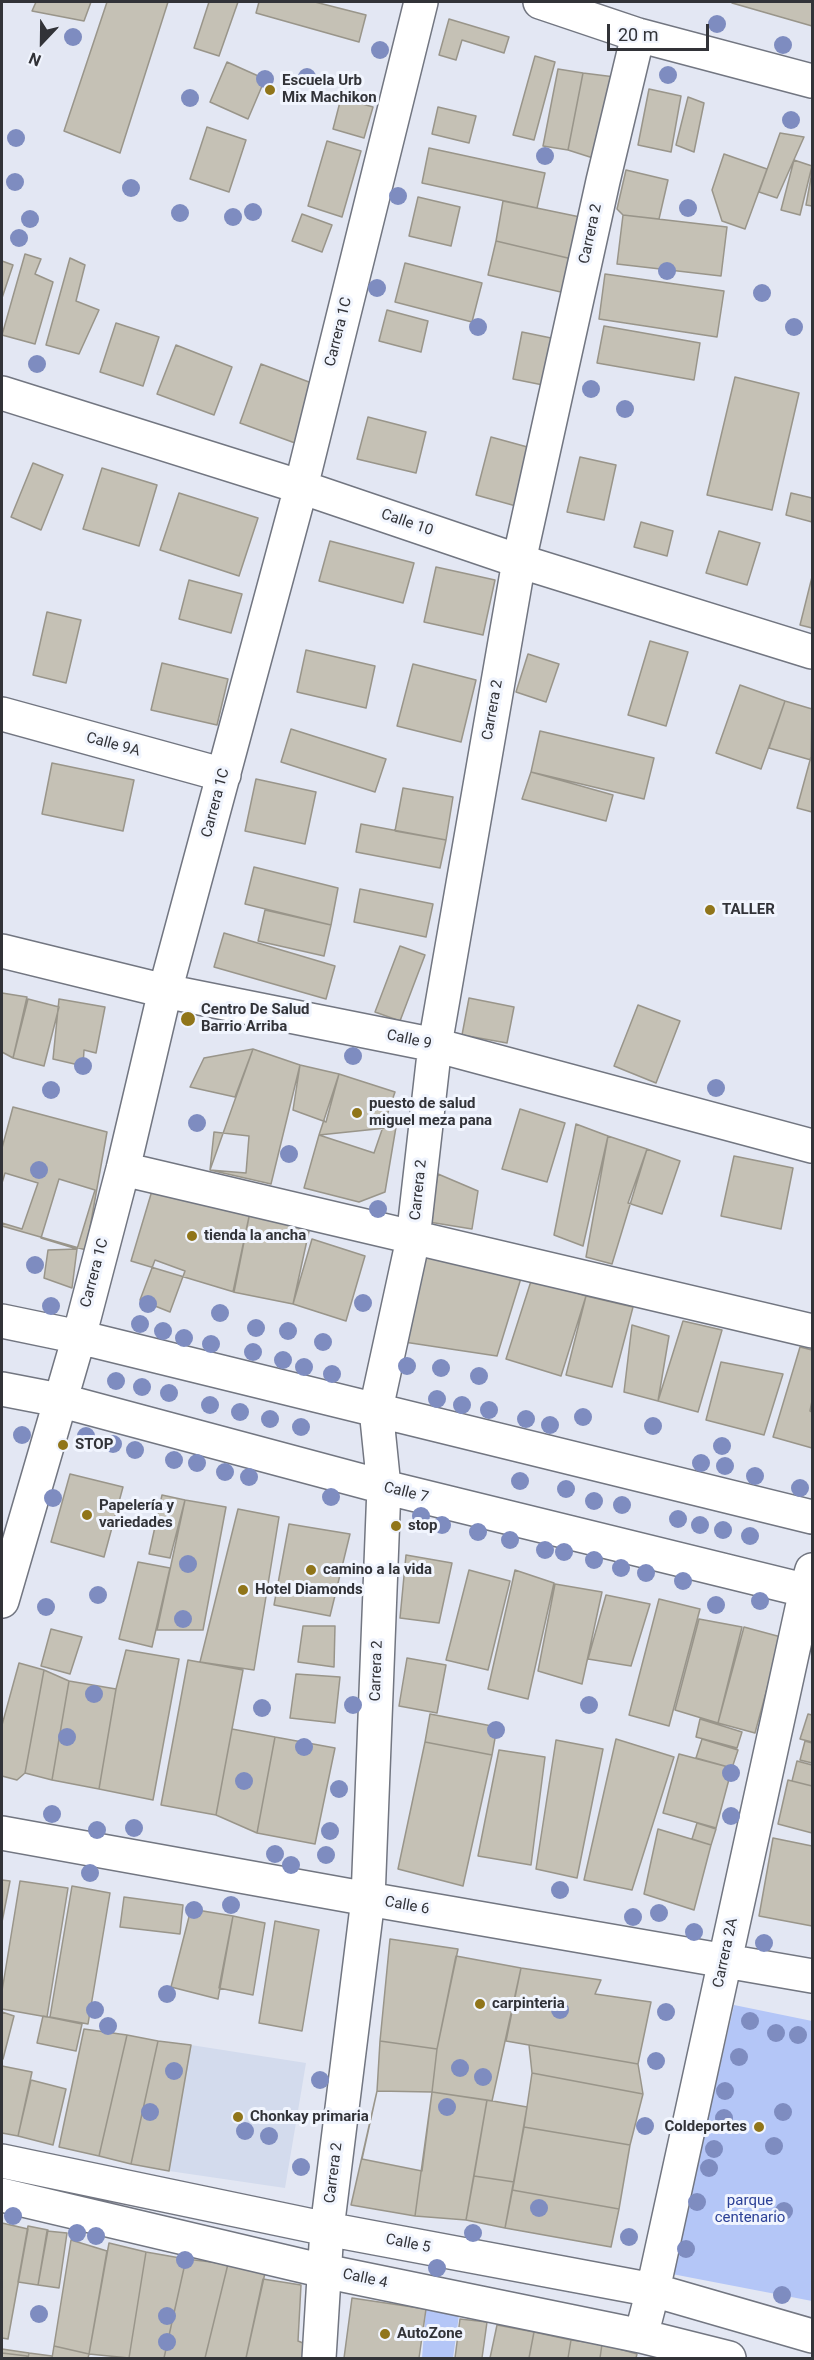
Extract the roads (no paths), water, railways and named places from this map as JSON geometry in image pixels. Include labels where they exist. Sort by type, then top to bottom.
[{"type":"street","name":"Carrera 1C","points":[[2,1601],[58,1400],[79,1337],[123,1169],[165,991],[301,487],[421,2]]},
{"type":"street","points":[[540,2],[638,35],[813,81]]},
{"type":"street","name":"Carrera 2","points":[[319,2358],[327,2229],[368,1899],[384,1487],[376,1409],[413,1239],[435,1045],[519,561],[603,181],[638,35]]},
{"type":"street","name":"Calle 10","points":[[2,393],[301,487],[519,561],[813,652]]},
{"type":"street","name":"Calle 9A","points":[[2,714],[224,775]]},
{"type":"street","name":"Calle 9","points":[[2,951],[165,991],[435,1045],[813,1146]]},
{"type":"street","points":[[123,1169],[413,1239],[813,1331]]},
{"type":"street","points":[[2,1321],[79,1337],[813,1517]]},
{"type":"street","name":"Calle 7","points":[[2,1389],[58,1400],[384,1487],[810,1584]]},
{"type":"street","name":"Carrera 2A","points":[[640,2336],[653,2290],[724,1960],[810,1584]]},
{"type":"street","name":"Calle 6","points":[[2,1833],[813,1976]]},
{"type":"street","name":"Calle 5","points":[[2,2161],[327,2229],[653,2290],[813,2336]]},
{"type":"street","name":"Calle 4","points":[[2,2194],[324,2271],[640,2336],[729,2358]]},
{"type":"place","name":"Escuela Urb Mix Machikon","points":[[270,90]]},
{"type":"place","name":"TALLER","points":[[710,910]]},
{"type":"place","name":"Centro De Salud Barrio Arriba","points":[[188,1019]]},
{"type":"place","name":"puesto de salud miguel meza pana","points":[[357,1113]]},
{"type":"place","name":"tienda la ancha","points":[[192,1236]]},
{"type":"place","name":"STOP","points":[[63,1445]]},
{"type":"place","name":"Papelería y variedades","points":[[87,1515]]},
{"type":"place","name":"stop","points":[[396,1526]]},
{"type":"place","name":"camino a la vida","points":[[311,1570]]},
{"type":"place","name":"Hotel Diamonds","points":[[243,1590]]},
{"type":"place","name":"carpinteria","points":[[480,2004]]},
{"type":"place","name":"Chonkay primaria","points":[[238,2117]]},
{"type":"place","name":"Coldeportes","points":[[759,2127]]},
{"type":"place","name":"AutoZone","points":[[385,2334]]},
{"type":"park label","name":"parque centenario","points":[[750,2210]]}]
